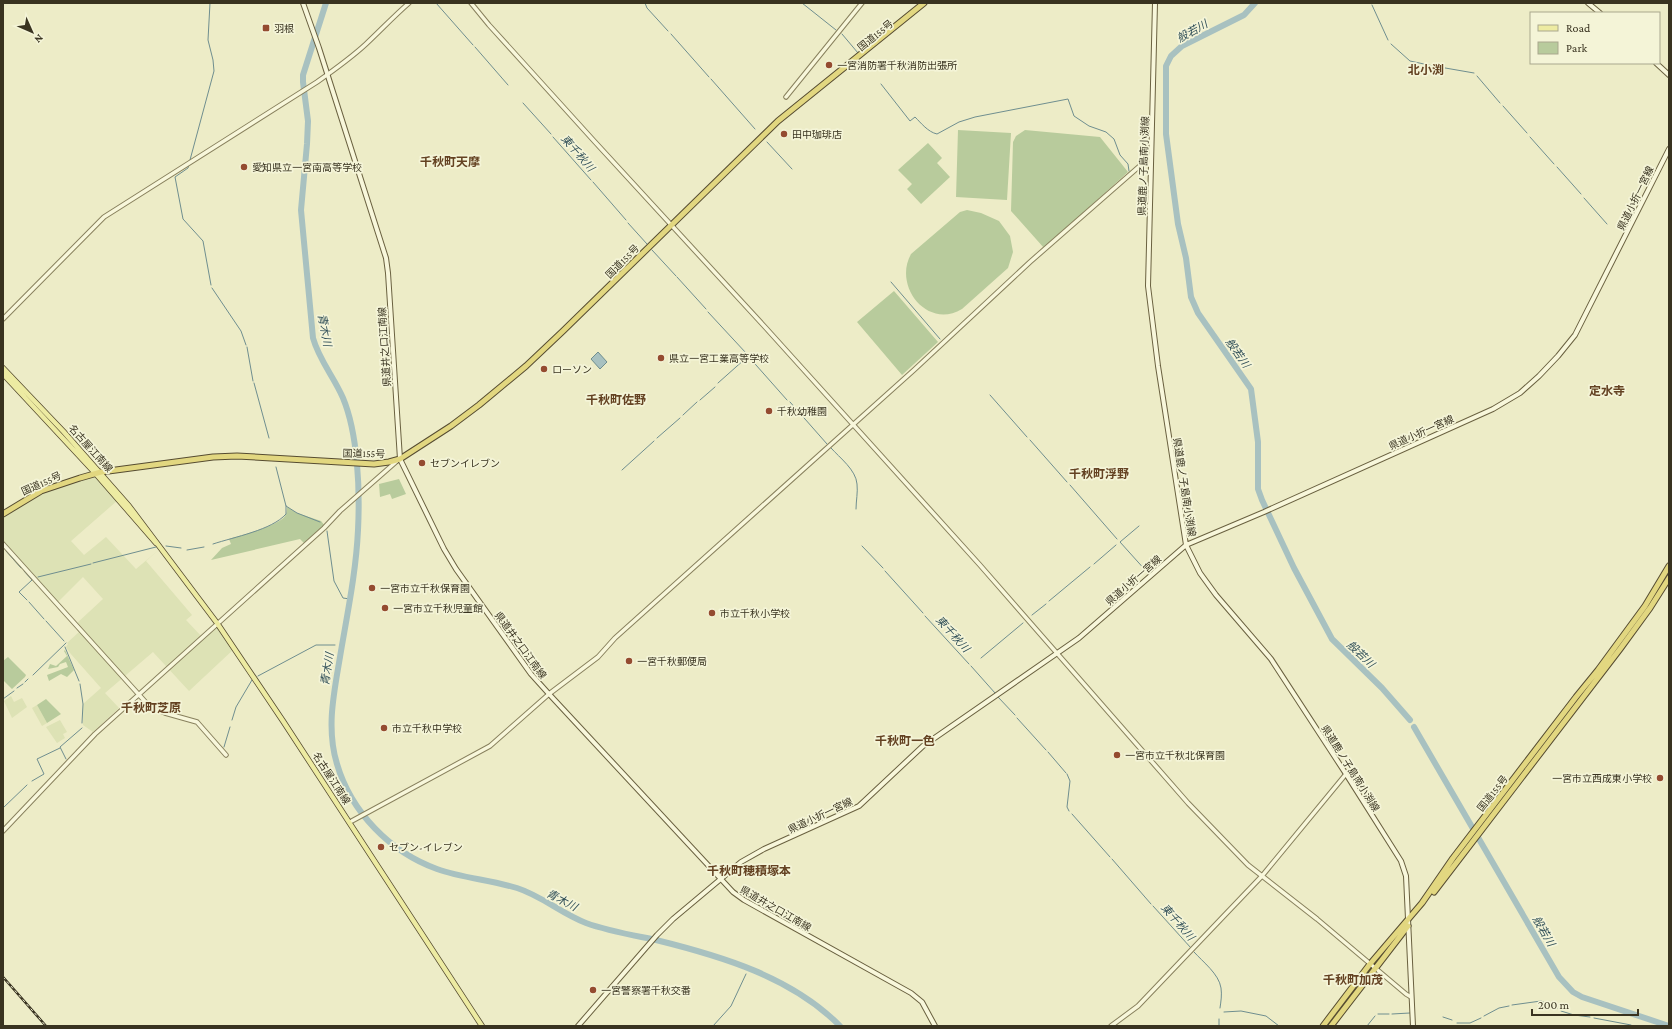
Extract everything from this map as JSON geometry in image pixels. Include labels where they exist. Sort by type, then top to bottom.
[{"type":"highway","name":"国道155号","points":[[3,514],[41,491],[58,484],[98,473],[224,456],[374,464],[400,459],[456,423],[526,366],[778,121],[924,3]]},
{"type":"highway","name":"国道155号","points":[[671,225],[680,219],[782,122],[930,3]]},
{"type":"highway","name":"国道155号","points":[[1407,924],[1474,830],[1611,653],[1647,602],[1669,566]]},
{"type":"highway","name":"国道155号","points":[[1323,1026],[1478,836],[1635,629],[1669,578]]},
{"type":"highway","name":"国道155号","points":[[1331,1026],[1372,966]]},
{"type":"main road","name":"県道井之口江南線","points":[[303,3],[319,47],[386,258],[400,459],[444,549],[456,569],[531,674],[720,879],[744,900],[911,993],[922,1002],[935,1026]]},
{"type":"main road","name":"県道鹿ノ子島南小渕線","points":[[1156,3],[1150,157],[1148,286],[1158,366],[1186,545],[1200,573],[1216,595],[1271,659],[1346,774],[1404,868],[1406,876],[1407,924],[1413,1026]]},
{"type":"main road","points":[[1588,3],[1599,12]]},
{"type":"main road","points":[[1657,64],[1669,75]]},
{"type":"main road","name":"県道小折一宮線","points":[[578,1026],[657,935],[746,858],[859,806],[923,746],[1079,638],[1186,545],[1264,512],[1493,409],[1526,388],[1551,364],[1575,335],[1669,149]]},
{"type":"main road","name":"名古屋江南線","points":[[3,368],[98,473],[154,542],[159,545],[217,623],[350,822],[482,1026]]},
{"type":"main road","name":"名古屋江南線","points":[[3,374],[98,473]]},
{"type":"street","points":[[3,319],[104,217],[327,74],[366,44],[383,26],[410,3]]},
{"type":"street","points":[[471,3],[489,25],[979,564],[1188,803],[1241,858],[1411,997]]},
{"type":"street","points":[[786,97],[862,3]]},
{"type":"street","points":[[350,822],[490,746],[549,694],[598,657],[615,638],[853,424],[1013,277],[1150,157]]},
{"type":"street","points":[[3,831],[95,734],[391,465],[400,459]]},
{"type":"street","points":[[3,544],[150,707],[165,713],[198,722],[226,755]]},
{"type":"street","points":[[1111,1026],[1138,1006],[1262,876],[1346,774]]},
{"type":"green space","points":[[958,130],[1011,133],[1007,200],[956,197]]},
{"type":"green space","points":[[1025,130],[1100,137],[1128,172],[1044,248],[1011,211],[1013,142],[1016,136]]},
{"type":"green space","points":[[928,143],[942,158],[937,163],[950,177],[921,204],[907,189],[912,184],[898,170]]},
{"type":"green space","points":[[967,210],[981,213],[999,221],[1010,236],[1013,252],[1008,268],[962,309],[949,314],[937,314],[926,309],[917,301],[910,291],[906,279],[907,266],[911,254],[960,212]]},
{"type":"green space","points":[[894,291],[938,342],[902,375],[857,322]]},
{"type":"green space","points":[[96,474],[118,500],[71,541],[84,555],[106,537],[136,569],[161,548],[146,561],[192,615],[186,620],[202,637],[217,623],[235,648],[189,691],[153,652],[105,693],[119,708],[93,732],[83,725],[83,704],[101,688],[66,647],[68,644],[67,643],[79,632],[80,629],[76,624],[103,599],[83,577],[57,603],[3,544],[3,514],[31,496]]},
{"type":"green space","points":[[399,479],[406,494],[392,499],[390,494],[380,497],[379,484]]},
{"type":"green space","points":[[287,507],[297,513],[321,521],[325,526],[305,544],[300,539],[211,560],[222,548],[231,544],[229,539],[259,530],[281,520],[286,515]]},
{"type":"green space","points":[[65,650],[74,670],[67,677],[61,674],[49,681],[47,675],[68,667],[66,662],[60,664],[58,667],[48,669],[50,664],[56,666],[67,656],[64,651]]},
{"type":"green space","points":[[8,657],[26,675],[12,689],[3,680],[3,661]]},
{"type":"green space","points":[[11,696],[14,702],[22,698],[27,707],[12,718],[4,701]]},
{"type":"green space","points":[[46,699],[61,714],[47,723],[37,705]]},
{"type":"green space","points":[[37,705],[47,723],[42,726],[32,708]]},
{"type":"green space","points":[[60,720],[67,732],[63,734],[65,738],[57,743],[46,727]]},
{"type":"water","points":[[598,352],[607,362],[600,369],[591,359]]},
{"type":"waterway","points":[[190,160],[214,71],[208,40],[210,3]]},
{"type":"waterway","name":"青木川","points":[[326,3],[303,75],[308,121],[301,210],[313,338],[319,354],[343,398],[348,412],[357,462],[359,498],[357,546],[351,594],[332,710],[332,737],[334,751],[343,782],[362,814],[375,828],[388,841],[420,862],[447,872],[526,891],[569,915],[594,926],[681,946],[730,961],[778,981],[821,1009],[840,1026]]},
{"type":"waterway","name":"東千秋川","points":[[436,3],[473,45]]},
{"type":"waterway","points":[[645,3],[647,8],[668,31]]},
{"type":"waterway","points":[[802,3],[836,30]]},
{"type":"waterway","name":"般若川","points":[[1255,3],[1244,15],[1182,46],[1171,56],[1166,66],[1166,134],[1178,224],[1186,258],[1191,297],[1198,313],[1251,389],[1258,442],[1258,489],[1294,568],[1332,639],[1382,688],[1410,720]]},
{"type":"waterway","points":[[1372,5],[1388,40]]},
{"type":"waterway","points":[[671,34],[709,77]]},
{"type":"waterway","points":[[842,34],[858,53]]},
{"type":"waterway","points":[[1391,44],[1410,61],[1424,64]]},
{"type":"waterway","name":"東千秋川","points":[[475,47],[508,85]]},
{"type":"waterway","points":[[1428,65],[1474,73]]},
{"type":"waterway","points":[[1477,76],[1500,103]]},
{"type":"waterway","points":[[711,79],[755,129]]},
{"type":"waterway","points":[[881,84],[910,121],[915,117],[928,129],[937,134],[959,122],[975,117],[1068,99],[1074,116],[1089,126],[1106,132],[1114,139],[1120,155],[1128,164],[1129,171]]},
{"type":"waterway","name":"東千秋川","points":[[523,103],[551,134]]},
{"type":"waterway","points":[[1503,106],[1527,133]]},
{"type":"waterway","name":"東千秋川","points":[[553,137],[591,180]]},
{"type":"waterway","points":[[1530,137],[1554,164]]},
{"type":"waterway","points":[[767,142],[792,169]]},
{"type":"waterway","points":[[189,165],[188,168],[175,177],[183,219],[203,241],[211,285]]},
{"type":"waterway","points":[[1557,167],[1581,194]]},
{"type":"waterway","name":"東千秋川","points":[[593,182],[626,220]]},
{"type":"waterway","points":[[1584,198],[1607,224]]},
{"type":"waterway","name":"東千秋川","points":[[628,223],[647,244]]},
{"type":"waterway","name":"東千秋川","points":[[652,250],[676,276]]},
{"type":"waterway","name":"東千秋川","points":[[677,277],[706,309]]},
{"type":"waterway","points":[[891,282],[940,339]]},
{"type":"waterway","points":[[212,288],[241,331],[246,345]]},
{"type":"waterway","name":"東千秋川","points":[[708,312],[746,353]]},
{"type":"waterway","points":[[247,347],[253,381]]},
{"type":"waterway","name":"東千秋川","points":[[748,356],[787,400]]},
{"type":"waterway","points":[[718,383],[745,359]]},
{"type":"waterway","points":[[254,383],[269,438]]},
{"type":"waterway","points":[[700,400],[715,387]]},
{"type":"waterway","points":[[990,395],[1027,437]]},
{"type":"waterway","points":[[683,415],[697,402]]},
{"type":"waterway","name":"東千秋川","points":[[790,402],[827,444]]},
{"type":"waterway","points":[[657,438],[680,418]]},
{"type":"waterway","points":[[1030,440],[1067,482]]},
{"type":"waterway","points":[[622,470],[654,441]]},
{"type":"waterway","name":"東千秋川","points":[[831,448],[847,464],[854,474],[857,484],[856,509]]},
{"type":"waterway","points":[[276,467],[286,506],[297,513],[320,522]]},
{"type":"waterway","points":[[1070,485],[1117,539]]},
{"type":"waterway","points":[[213,544],[262,529],[280,520],[286,514],[286,506]]},
{"type":"waterway","points":[[1139,526],[1120,542],[1147,572]]},
{"type":"waterway","points":[[327,531],[334,581],[343,598],[350,599]]},
{"type":"waterway","points":[[1094,564],[1116,545]]},
{"type":"waterway","points":[[166,546],[181,548]]},
{"type":"waterway","name":"東千秋川","points":[[862,546],[883,568]]},
{"type":"waterway","points":[[93,563],[156,547]]},
{"type":"waterway","points":[[187,550],[204,547]]},
{"type":"waterway","points":[[6,551],[21,568]]},
{"type":"waterway","points":[[38,577],[91,564]]},
{"type":"waterway","points":[[1049,601],[1090,567]]},
{"type":"waterway","points":[[24,571],[32,580],[19,592],[27,600]]},
{"type":"waterway","name":"東千秋川","points":[[885,571],[923,613]]},
{"type":"waterway","points":[[29,602],[44,619]]},
{"type":"waterway","points":[[1032,615],[1046,604]]},
{"type":"waterway","name":"東千秋川","points":[[925,616],[969,664]]},
{"type":"waterway","points":[[46,621],[64,641]]},
{"type":"waterway","points":[[981,658],[1023,623]]},
{"type":"waterway","points":[[33,675],[66,643]]},
{"type":"waterway","points":[[258,676],[316,645],[335,645]]},
{"type":"waterway","points":[[65,647],[79,681]]},
{"type":"waterway","name":"東千秋川","points":[[971,666],[995,693]]},
{"type":"waterway","points":[[25,682],[28,679]]},
{"type":"waterway","points":[[232,720],[236,707],[252,680]]},
{"type":"waterway","points":[[17,688],[23,684]]},
{"type":"waterway","points":[[80,684],[83,704],[82,723]]},
{"type":"waterway","points":[[3,699],[14,691]]},
{"type":"waterway","name":"東千秋川","points":[[998,697],[1015,715]]},
{"type":"waterway","name":"東千秋川","points":[[1017,718],[1046,750]]},
{"type":"waterway","points":[[224,747],[230,727]]},
{"type":"waterway","name":"般若川","points":[[1414,727],[1559,977],[1573,992],[1582,997],[1669,1026]]},
{"type":"waterway","points":[[66,759],[60,747],[82,728]]},
{"type":"waterway","points":[[32,781],[44,774],[37,759],[60,748]]},
{"type":"waterway","name":"東千秋川","points":[[1048,752],[1066,773]]},
{"type":"waterway","name":"東千秋川","points":[[1067,774],[1070,781],[1067,807],[1069,811]]},
{"type":"waterway","points":[[3,808],[27,785]]},
{"type":"waterway","name":"東千秋川","points":[[1072,814],[1110,857]]},
{"type":"waterway","name":"東千秋川","points":[[1112,859],[1151,904]]},
{"type":"waterway","name":"東千秋川","points":[[1153,906],[1191,948]]},
{"type":"waterway","name":"東千秋川","points":[[1194,952],[1214,973],[1220,983],[1220,1008]]},
{"type":"waterway","points":[[713,1026],[731,1006],[746,974]]},
{"type":"waterway","points":[[1512,1005],[1541,1001],[1557,1008]]},
{"type":"waterway","points":[[1484,1016],[1499,1008],[1509,1006]]},
{"type":"waterway","points":[[1224,1012],[1241,1011],[1266,1016],[1279,1026]]},
{"type":"waterway","points":[[1561,1011],[1574,1015],[1590,1017]]},
{"type":"waterway","points":[[1392,1014],[1410,1013]]},
{"type":"waterway","points":[[1378,1014],[1389,1014]]},
{"type":"waterway","points":[[1367,1026],[1375,1016]]},
{"type":"waterway","points":[[1443,1017],[1452,1020]]},
{"type":"waterway","points":[[1457,1023],[1470,1023],[1481,1018]]},
{"type":"waterway","points":[[1594,1018],[1631,1025]]},
{"type":"waterway","name":"東千秋川","points":[[1219,1019],[1219,1026]]},
{"type":"railway","points":[[3,977],[46,1026]]},
{"type":"place","name":"羽根","points":[[266,28]]},
{"type":"place","name":"一宮消防署千秋消防出張所","points":[[829,65]]},
{"type":"place","name":"田中珈琲店","points":[[784,134]]},
{"type":"place","name":"愛知県立一宮南高等学校","points":[[244,167]]},
{"type":"place","name":"県立一宮工業高等学校","points":[[661,358]]},
{"type":"place","name":"ローソン","points":[[544,369]]},
{"type":"place","name":"千秋幼稚園","points":[[769,411]]},
{"type":"place","name":"セブンイレブン","points":[[422,463]]},
{"type":"place","name":"一宮市立千秋保育園","points":[[372,588]]},
{"type":"place","name":"一宮市立千秋児童館","points":[[385,608]]},
{"type":"place","name":"市立千秋小学校","points":[[712,613]]},
{"type":"place","name":"一宮千秋郵便局","points":[[629,661]]},
{"type":"place","name":"市立千秋中学校","points":[[384,728]]},
{"type":"place","name":"一宮市立千秋北保育園","points":[[1117,755]]},
{"type":"place","name":"一宮市立西成東小学校","points":[[1660,778]]},
{"type":"place","name":"セブン-イレブン","points":[[381,847]]},
{"type":"place","name":"一宮警察署千秋交番","points":[[593,990]]},
{"type":"district","name":"北小渕","points":[[1426,70]]},
{"type":"district","name":"千秋町天摩","points":[[450,162]]},
{"type":"district","name":"定水寺","points":[[1607,391]]},
{"type":"district","name":"千秋町佐野","points":[[616,400]]},
{"type":"district","name":"千秋町浮野","points":[[1099,474]]},
{"type":"district","name":"千秋町芝原","points":[[151,708]]},
{"type":"district","name":"千秋町一色","points":[[905,741]]},
{"type":"district","name":"千秋町穂積塚本","points":[[749,871]]},
{"type":"district","name":"千秋町加茂","points":[[1353,980]]}]
